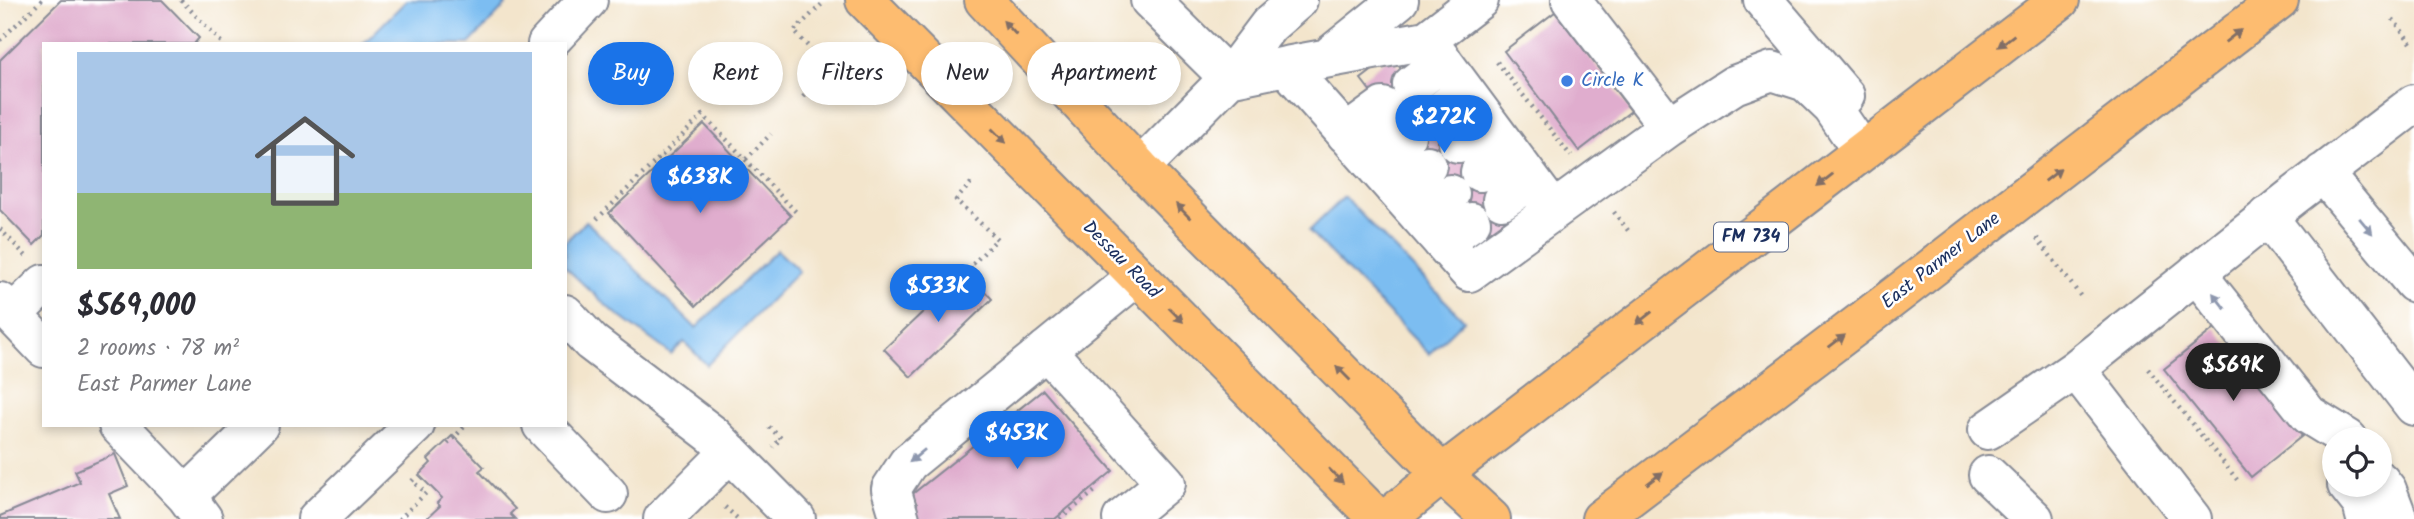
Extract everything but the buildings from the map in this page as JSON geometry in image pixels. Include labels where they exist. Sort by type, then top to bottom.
[{"type":"main road","name":"Dessau Road","points":[[864,0],[1378,519]]},
{"type":"main road","points":[[984,0],[1140,168],[1442,474],[1491,519]]},
{"type":"main road","name":"FM 734","points":[[1387,519],[2060,0]]},
{"type":"main road","name":"East Parmer Lane","points":[[1601,519],[2279,0]]},
{"type":"lane","points":[[549,42],[588,0]]},
{"type":"lane","points":[[1140,168],[1229,78],[1269,25],[1298,0]]},
{"type":"lane","points":[[1327,58],[1399,0]]},
{"type":"lane","points":[[1229,78],[1327,58],[1435,50],[1479,0]]},
{"type":"lane","points":[[1572,0],[1669,127]]},
{"type":"lane","points":[[1763,0],[1871,144]]},
{"type":"lane","points":[[1166,5],[1229,78]]},
{"type":"lane","points":[[1435,50],[1461,162]]},
{"type":"lane","points":[[1286,66],[1370,161],[1461,162],[1669,127],[1734,85],[1772,71],[1805,82],[1871,144]]},
{"type":"lane","points":[[1988,430],[2076,369],[2267,216],[2413,108]]},
{"type":"lane","points":[[1370,161],[1461,162]]},
{"type":"lane","points":[[2323,173],[2414,283]]},
{"type":"lane","points":[[2267,216],[2414,407]]},
{"type":"lane","points":[[2196,272],[2309,415],[2322,438]]},
{"type":"lane","points":[[39,275],[6,309],[42,346]]},
{"type":"lane","points":[[900,519],[891,489],[908,463],[1137,276]]},
{"type":"lane","points":[[567,316],[591,342],[713,435],[786,515]]},
{"type":"lane","points":[[1046,351],[1166,483],[1122,519]]},
{"type":"lane","points":[[2076,369],[2192,519]]},
{"type":"lane","points":[[2309,415],[2328,427]]},
{"type":"lane","points":[[120,427],[194,507],[258,427]]},
{"type":"lane","points":[[544,427],[608,494]]},
{"type":"lane","points":[[317,519],[427,439]]},
{"type":"lane","points":[[663,519],[730,452]]},
{"type":"lane","points":[[1988,475],[2034,519]]},
{"type":"lane","points":[[2356,497],[2362,505],[2366,519]]},
{"type":"lane","points":[[2390,497],[2398,519]]},
{"type":"path","points":[[0,40],[42,0]]},
{"type":"path","points":[[181,0],[221,42]]},
{"type":"path","points":[[804,42],[794,31],[822,4]]},
{"type":"path","points":[[2393,19],[2414,47]]},
{"type":"path","points":[[1497,62],[1576,163]]},
{"type":"path","points":[[597,219],[703,115],[797,213]]},
{"type":"path","points":[[746,159],[771,134]]},
{"type":"path","points":[[971,183],[956,200],[997,239],[970,267],[981,277]]},
{"type":"path","points":[[1614,211],[1630,233]]},
{"type":"path","points":[[0,229],[39,275]]},
{"type":"path","points":[[2037,238],[2082,298]]},
{"type":"path","points":[[2148,369],[2239,482]]},
{"type":"path","points":[[427,439],[460,427]]},
{"type":"path","points":[[399,519],[426,493],[412,481],[421,472]]},
{"type":"water","points":[[407,0],[501,0],[506,5],[471,42],[365,42]]},
{"type":"water","points":[[1344,197],[1464,320],[1429,354],[1309,231]]},
{"type":"water","points":[[586,221],[696,328],[777,250],[799,271],[707,365],[684,342],[671,354],[610,309],[567,269],[567,240]]},
{"type":"place","name":"Circle K","points":[[1567,81]]}]
